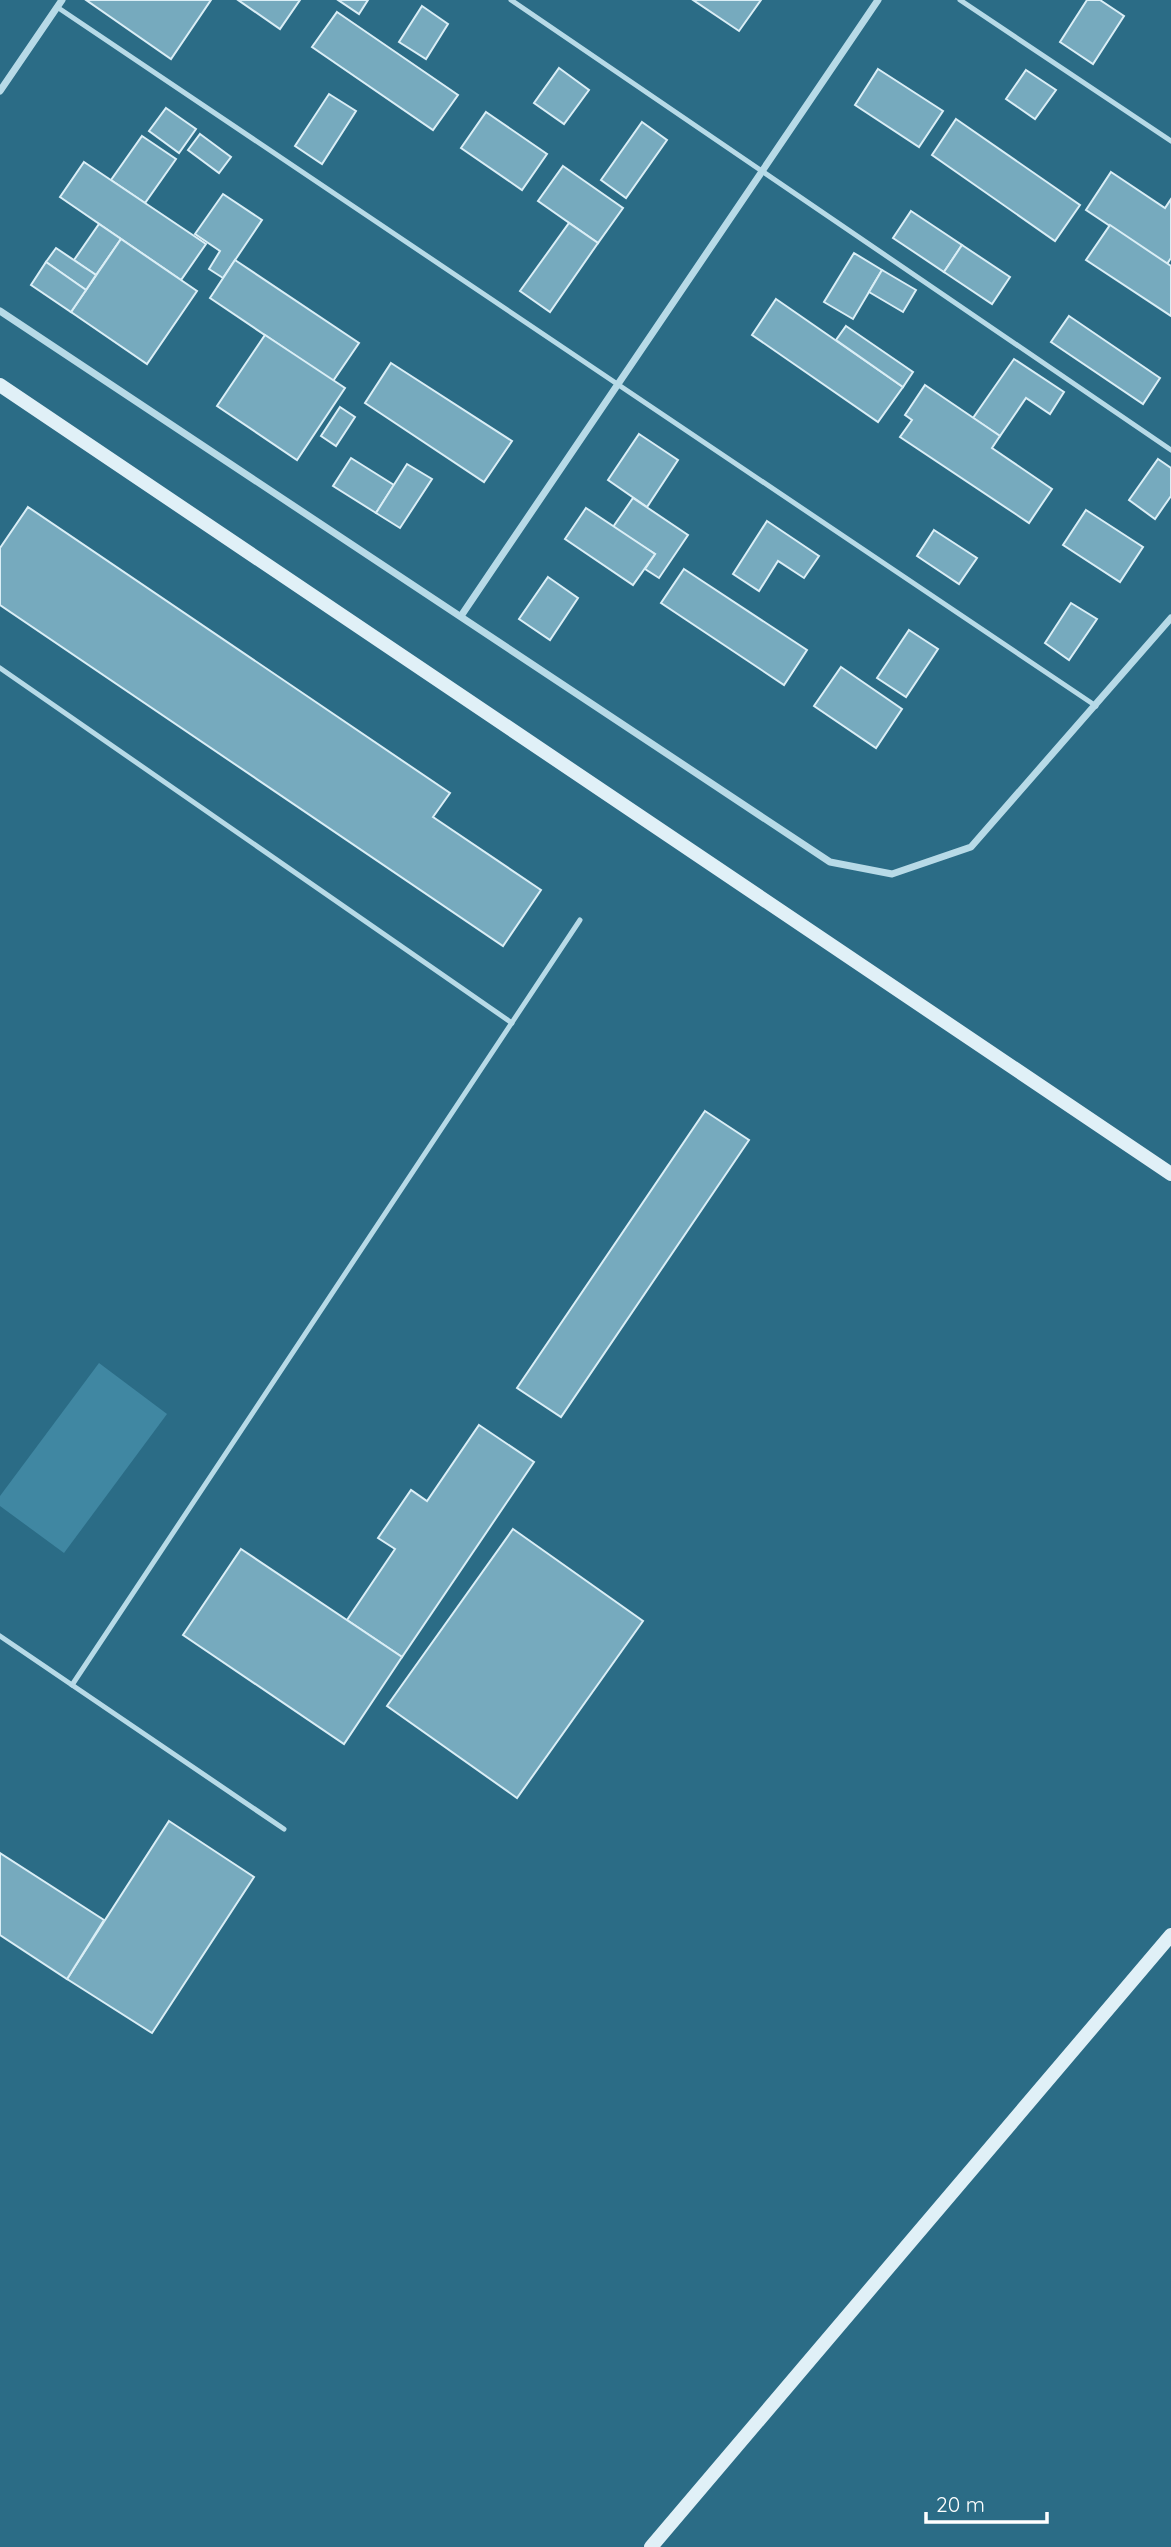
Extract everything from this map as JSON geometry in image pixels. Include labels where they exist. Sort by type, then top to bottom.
[{"type":"street","points":[[461,616],[878,0]]},
{"type":"street","points":[[0,91],[59,4]]},
{"type":"street","points":[[0,311],[830,862],[892,874],[971,847],[1171,618]]},
{"type":"street","points":[[0,385],[1171,1174]]},
{"type":"street","points":[[651,2547],[1171,1935]]},
{"type":"lane","points":[[511,0],[1171,450]]},
{"type":"lane","points":[[960,0],[1171,141]]},
{"type":"lane","points":[[59,4],[1096,706]]},
{"type":"lane","points":[[0,668],[512,1023]]},
{"type":"lane","points":[[72,1685],[580,920]]},
{"type":"lane","points":[[0,1636],[284,1829]]},
{"type":"shaded area","points":[[99,1363],[167,1414],[64,1553],[0,1506],[0,1496]]},
{"type":"building","points":[[86,0],[211,0],[171,59]]},
{"type":"building","points":[[238,0],[300,0],[280,29]]},
{"type":"building","points":[[338,0],[368,0],[359,14]]},
{"type":"building","points":[[693,0],[761,0],[739,31]]},
{"type":"building","points":[[1087,0],[1100,0],[1124,16],[1093,64],[1060,42]]},
{"type":"building","points":[[422,6],[448,24],[426,59],[399,42]]},
{"type":"building","points":[[337,12],[458,95],[433,130],[312,47]]},
{"type":"building","points":[[559,68],[589,90],[564,124],[534,103]]},
{"type":"building","points":[[878,69],[943,111],[919,147],[855,105]]},
{"type":"building","points":[[1026,70],[1056,90],[1035,119],[1006,99]]},
{"type":"building","points":[[329,94],[356,111],[322,164],[295,146]]},
{"type":"building","points":[[166,108],[196,129],[179,153],[149,131]]},
{"type":"building","points":[[486,112],[547,154],[522,190],[461,148]]},
{"type":"building","points":[[956,119],[1080,205],[1055,241],[932,155]]},
{"type":"building","points":[[642,122],[667,140],[626,198],[601,180]]},
{"type":"building","points":[[200,134],[231,157],[219,173],[188,150]]},
{"type":"building","points":[[142,136],[176,159],[145,203],[111,180]]},
{"type":"building","points":[[84,162],[206,244],[181,280],[60,197]]},
{"type":"building","points":[[563,166],[623,208],[598,243],[538,201]]},
{"type":"building","points":[[1111,172],[1165,208],[1171,199],[1171,258],[1167,264],[1086,210]]},
{"type":"building","points":[[223,194],[262,220],[223,278],[209,269],[220,251],[195,234]]},
{"type":"building","points":[[911,211],[962,245],[944,272],[893,238]]},
{"type":"building","points":[[569,223],[598,243],[550,312],[520,291]]},
{"type":"building","points":[[99,224],[121,239],[96,275],[74,260]]},
{"type":"building","points":[[1110,225],[1171,266],[1171,316],[1086,260]]},
{"type":"building","points":[[121,239],[197,291],[147,364],[71,312]]},
{"type":"building","points":[[962,245],[1010,277],[992,304],[944,272]]},
{"type":"building","points":[[56,248],[96,275],[86,290],[46,262]]},
{"type":"building","points":[[854,253],[882,270],[853,319],[824,302]]},
{"type":"building","points":[[235,260],[359,343],[333,381],[210,298]]},
{"type":"building","points":[[46,262],[86,290],[71,312],[31,285]]},
{"type":"building","points":[[882,270],[916,290],[903,312],[869,292]]},
{"type":"building","points":[[776,299],[903,387],[878,422],[752,335]]},
{"type":"building","points":[[1069,316],[1160,378],[1143,404],[1051,342]]},
{"type":"building","points":[[846,326],[913,372],[903,387],[836,340]]},
{"type":"building","points":[[265,335],[345,388],[297,460],[217,406]]},
{"type":"building","points":[[1014,359],[1064,392],[1050,414],[1026,398],[1000,436],[973,418]]},
{"type":"building","points":[[391,363],[512,441],[484,482],[365,403]]},
{"type":"building","points":[[925,385],[1000,436],[992,448],[1052,489],[1029,523],[900,437],[912,420],[905,415]]},
{"type":"building","points":[[340,407],[355,417],[336,446],[321,436]]},
{"type":"building","points":[[639,434],[678,460],[647,507],[608,480]]},
{"type":"building","points":[[351,458],[394,485],[376,513],[333,486]]},
{"type":"building","points":[[1158,459],[1171,468],[1171,496],[1155,519],[1129,500]]},
{"type":"building","points":[[407,464],[432,479],[400,528],[376,513]]},
{"type":"building","points":[[633,498],[688,535],[659,578],[645,569],[655,554],[613,527]]},
{"type":"building","points":[[28,507],[450,793],[433,817],[541,890],[503,946],[0,605],[0,548]]},
{"type":"building","points":[[586,508],[655,554],[633,585],[565,539]]},
{"type":"building","points":[[1086,510],[1143,547],[1120,582],[1063,545]]},
{"type":"building","points":[[767,521],[819,556],[804,578],[778,561],[759,591],[733,574]]},
{"type":"building","points":[[934,530],[977,558],[959,584],[917,556]]},
{"type":"building","points":[[684,569],[807,650],[784,685],[661,603]]},
{"type":"building","points":[[548,577],[578,598],[550,640],[519,619]]},
{"type":"building","points":[[1071,603],[1097,619],[1069,660],[1045,643]]},
{"type":"building","points":[[909,630],[938,649],[906,697],[877,678]]},
{"type":"building","points":[[841,667],[902,709],[876,748],[814,706]]},
{"type":"building","points":[[705,1111],[749,1140],[561,1417],[517,1388]]},
{"type":"building","points":[[479,1425],[534,1462],[402,1657],[347,1620],[395,1549],[378,1538],[411,1490],[427,1501]]},
{"type":"building","points":[[513,1529],[643,1621],[517,1798],[387,1706]]},
{"type":"building","points":[[241,1549],[402,1657],[344,1744],[183,1635]]},
{"type":"building","points":[[169,1821],[254,1877],[152,2033],[67,1979]]},
{"type":"building","points":[[0,1853],[104,1920],[67,1979],[0,1935]]}]
